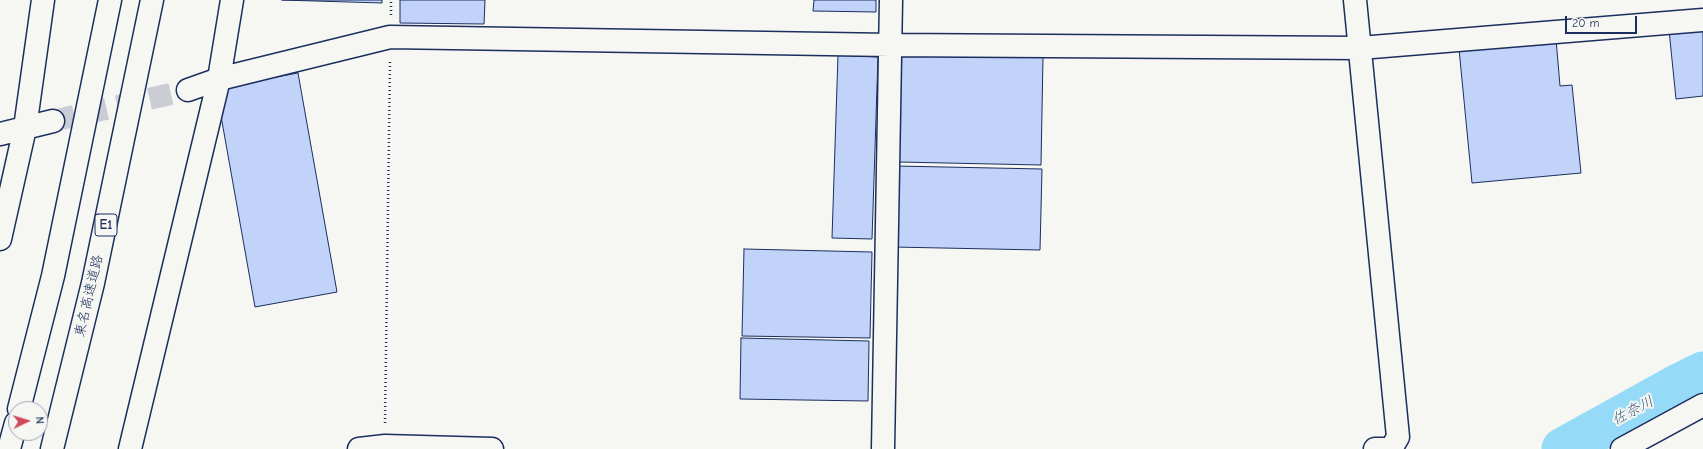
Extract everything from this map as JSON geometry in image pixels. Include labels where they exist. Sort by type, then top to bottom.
[{"type":"main road","points":[[0,239],[25,128],[43,0]]},
{"type":"main road","points":[[21,401],[52,276],[110,0]]},
{"type":"main road","name":"東名高速道路","points":[[52,449],[93,283],[152,0]]},
{"type":"main road","points":[[130,449],[220,80],[232,0]]},
{"type":"main road","points":[[883,449],[891,0]]},
{"type":"main road","points":[[1355,0],[1398,437],[1391,449],[1375,449]]},
{"type":"main road","points":[[188,90],[220,80],[390,37],[890,45],[1360,48],[1703,20]]},
{"type":"main road","points":[[0,134],[53,121]]},
{"type":"main road","points":[[1622,449],[1703,405]]},
{"type":"main road","points":[[359,449],[385,446],[492,449]]},
{"type":"path","points":[[385,446],[391,0]]},
{"type":"building","points":[[282,0],[382,0],[382,3]]},
{"type":"building","points":[[400,0],[485,0],[484,24],[400,23]]},
{"type":"building","points":[[814,0],[876,0],[876,12],[813,11]]},
{"type":"building","points":[[1703,26],[1703,96],[1676,99],[1669,30]]},
{"type":"building","points":[[1556,39],[1560,86],[1572,85],[1581,173],[1472,183],[1459,49]]},
{"type":"building","points":[[901,54],[1043,57],[1041,165],[899,162]]},
{"type":"building","points":[[838,55],[878,57],[872,239],[832,238]]},
{"type":"building","points":[[298,73],[337,292],[255,307],[216,88]]},
{"type":"building","points":[[895,166],[1042,169],[1040,250],[893,247]]},
{"type":"building","points":[[744,249],[872,252],[870,338],[742,336]]},
{"type":"building","points":[[741,338],[869,341],[868,401],[740,399]]},
{"type":"waterway","name":"佐奈川","points":[[1563,449],[1703,373]]},
{"type":"tunnel","points":[[53,121],[188,90]]}]
